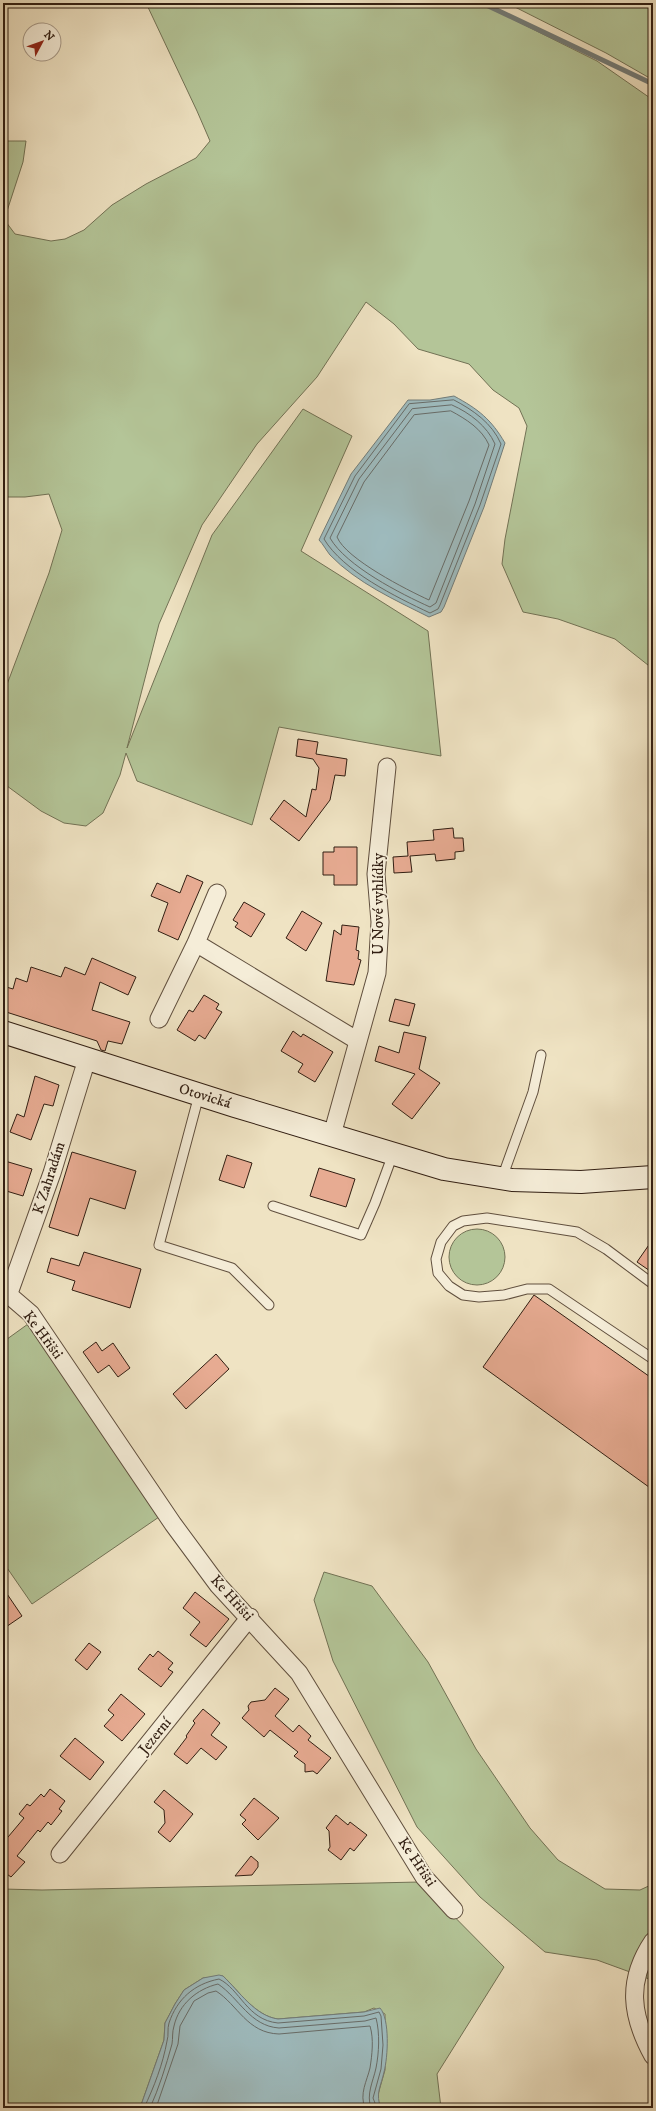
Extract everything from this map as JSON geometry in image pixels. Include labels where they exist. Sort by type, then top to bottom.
[{"type":"street","name":"U Nové vyhlídky","points":[[332,1135],[377,973],[380,922],[376,874],[387,767]]},
{"type":"street","points":[[159,1019],[196,944],[217,893]]},
{"type":"street","points":[[196,944],[358,1041]]},
{"type":"street","name":"Otovická","points":[[3,1032],[199,1095],[444,1169],[502,1178],[581,1182],[653,1177]]},
{"type":"street","name":"K Zahradám","points":[[6,1293],[52,1173],[87,1059]]},
{"type":"street","name":"Ke Hřišti","points":[[6,1293],[31,1314],[173,1524],[218,1585],[299,1673],[424,1878],[454,1910]]},
{"type":"street","name":"Jezerní","points":[[60,1854],[250,1618]]},
{"type":"street","points":[[653,1942],[646,1951],[635,1982],[635,2014],[642,2037],[653,2056]]},
{"type":"lane","points":[[502,1178],[533,1092],[541,1055]]},
{"type":"lane","points":[[199,1095],[159,1246],[232,1268],[269,1305]]},
{"type":"lane","points":[[273,1206],[361,1235],[375,1203],[400,1156]]},
{"type":"lane","points":[[653,1284],[606,1249],[576,1232],[487,1218],[463,1221],[453,1226],[441,1242],[436,1258],[438,1273],[449,1286],[463,1294],[479,1296],[504,1295],[527,1289],[549,1290],[653,1359]]},
{"type":"green space","points":[[146,3],[480,3],[597,61],[653,100],[653,669],[615,639],[558,619],[523,612],[502,564],[505,539],[527,426],[519,408],[493,390],[469,364],[418,349],[394,324],[366,302],[317,377],[257,444],[202,525],[159,624],[127,748],[212,535],[303,409],[352,436],[301,551],[428,631],[441,756],[279,727],[252,825],[137,781],[126,753],[120,775],[103,813],[86,826],[64,823],[41,811],[3,783],[3,695],[49,573],[62,530],[49,494],[25,497],[3,497],[3,141],[26,141],[23,162],[7,211],[6,222],[15,234],[51,241],[65,239],[84,230],[112,205],[146,184],[196,158],[210,141]]},
{"type":"green space","points":[[507,3],[653,3],[653,80],[606,53]]},
{"type":"green space","points":[[477,1229],[488,1231],[497,1237],[503,1246],[505,1257],[503,1268],[497,1277],[488,1283],[477,1285],[466,1283],[457,1277],[451,1268],[449,1257],[451,1246],[457,1237],[466,1231]]},
{"type":"green space","points":[[28,1324],[159,1517],[32,1604],[3,1562],[3,1342]]},
{"type":"green space","points":[[324,1572],[372,1586],[428,1662],[476,1749],[530,1828],[558,1860],[605,1889],[640,1890],[653,1884],[653,2005],[652,1980],[597,1960],[545,1952],[480,1897],[417,1827],[333,1661],[314,1600]]},
{"type":"green space","points":[[420,1882],[504,1967],[437,2074],[441,2108],[381,2108],[377,2098],[385,2070],[385,2014],[374,2008],[364,2012],[278,2019],[270,2017],[255,2008],[223,1976],[203,1978],[184,1990],[175,2004],[165,2023],[164,2040],[140,2108],[5,2108],[3,2106],[3,1889],[42,1890]]},
{"type":"water","points":[[454,396],[470,405],[483,415],[494,427],[505,443],[484,507],[444,607],[441,612],[429,617],[377,590],[352,574],[330,555],[319,540],[351,474],[408,400],[430,400]]},
{"type":"water","points":[[219,1975],[223,1976],[255,2008],[270,2017],[278,2019],[364,2012],[380,2008],[383,2013],[387,2029],[385,2065],[379,2090],[379,2103],[381,2108],[140,2108],[164,2040],[165,2023],[175,2004],[184,1990],[203,1978]]},
{"type":"building","points":[[298,739],[318,742],[316,754],[347,759],[345,776],[335,775],[330,800],[299,841],[270,819],[284,800],[306,817],[312,789],[316,790],[319,768],[313,759],[296,756]]},
{"type":"building","points":[[453,828],[454,838],[463,838],[464,851],[455,852],[455,859],[436,861],[435,854],[410,856],[412,872],[394,873],[393,857],[408,856],[407,842],[434,840],[433,830]]},
{"type":"building","points":[[334,847],[357,847],[357,885],[334,885],[334,875],[323,875],[323,852],[334,852]]},
{"type":"building","points":[[187,875],[203,882],[178,940],[158,931],[168,903],[151,896],[157,883],[180,893]]},
{"type":"building","points":[[244,902],[265,914],[251,937],[235,927],[238,923],[233,920]]},
{"type":"building","points":[[302,911],[322,923],[306,951],[286,938]]},
{"type":"building","points":[[342,925],[359,927],[356,950],[359,951],[358,959],[361,960],[354,985],[326,981],[334,930],[341,935]]},
{"type":"building","points":[[92,958],[136,977],[128,995],[100,982],[92,1010],[130,1022],[122,1044],[108,1041],[105,1051],[101,1050],[97,1041],[3,1011],[3,986],[13,989],[16,978],[27,982],[31,967],[61,977],[65,967],[85,975]]},
{"type":"building","points":[[204,995],[219,1004],[216,1009],[222,1012],[205,1039],[199,1035],[195,1041],[177,1030],[189,1010],[193,1012]]},
{"type":"building","points":[[395,999],[415,1004],[409,1026],[389,1021]]},
{"type":"building","points":[[293,1031],[301,1037],[303,1034],[333,1052],[315,1082],[298,1072],[303,1064],[281,1051]]},
{"type":"building","points":[[404,1032],[426,1037],[419,1069],[440,1083],[412,1119],[392,1104],[415,1074],[375,1061],[379,1046],[399,1053]]},
{"type":"building","points":[[35,1076],[59,1085],[53,1106],[44,1104],[31,1140],[10,1132],[17,1114],[24,1117]]},
{"type":"building","points":[[72,1152],[136,1171],[125,1209],[90,1198],[78,1236],[49,1227]]},
{"type":"building","points":[[227,1155],[252,1163],[244,1188],[219,1180]]},
{"type":"building","points":[[5,1161],[32,1169],[23,1196],[3,1190],[3,1168]]},
{"type":"building","points":[[319,1168],[355,1179],[346,1207],[310,1196]]},
{"type":"building","points":[[653,1239],[653,1273],[637,1262]]},
{"type":"building","points":[[84,1252],[141,1269],[130,1308],[72,1290],[75,1281],[47,1272],[51,1258],[79,1266]]},
{"type":"building","points":[[534,1295],[653,1379],[653,1490],[483,1367]]},
{"type":"building","points":[[96,1342],[102,1351],[113,1343],[130,1368],[118,1377],[109,1365],[98,1373],[83,1352]]},
{"type":"building","points":[[216,1354],[229,1369],[186,1409],[173,1394]]},
{"type":"building","points":[[3,1588],[22,1616],[3,1629]]},
{"type":"building","points":[[195,1592],[229,1619],[206,1647],[190,1635],[200,1622],[183,1608]]},
{"type":"building","points":[[89,1643],[101,1652],[87,1670],[75,1660]]},
{"type":"building","points":[[158,1651],[173,1663],[168,1669],[173,1672],[161,1687],[138,1669],[150,1654],[153,1657]]},
{"type":"building","points":[[275,1688],[289,1699],[275,1716],[293,1732],[299,1725],[311,1736],[308,1740],[331,1758],[317,1774],[313,1771],[305,1772],[305,1764],[294,1756],[298,1752],[270,1730],[264,1737],[242,1718],[249,1710],[248,1706],[251,1702],[265,1700]]},
{"type":"building","points":[[121,1694],[145,1714],[122,1741],[104,1726],[114,1715],[108,1710]]},
{"type":"building","points":[[203,1709],[220,1723],[211,1735],[227,1747],[216,1760],[201,1748],[187,1764],[174,1754],[187,1737],[186,1736],[195,1723],[193,1721]]},
{"type":"building","points":[[75,1738],[104,1762],[90,1780],[60,1756]]},
{"type":"building","points":[[50,1789],[65,1801],[59,1809],[62,1811],[51,1825],[48,1822],[40,1832],[38,1830],[17,1856],[25,1862],[11,1877],[4,1872],[3,1873],[3,1843],[24,1818],[19,1814],[27,1804],[30,1806],[41,1794],[44,1797]]},
{"type":"building","points":[[164,1790],[193,1814],[170,1842],[158,1832],[165,1823],[164,1810],[154,1802]]},
{"type":"building","points":[[254,1798],[279,1818],[258,1840],[242,1824],[246,1820],[240,1815]]},
{"type":"building","points":[[336,1815],[348,1825],[350,1822],[367,1835],[354,1851],[350,1848],[341,1860],[328,1850],[330,1847],[329,1831],[326,1828]]},
{"type":"building","points":[[251,1856],[258,1862],[258,1867],[252,1875],[235,1876]]},
{"type":"waterway","points":[[482,3],[653,84]]}]
